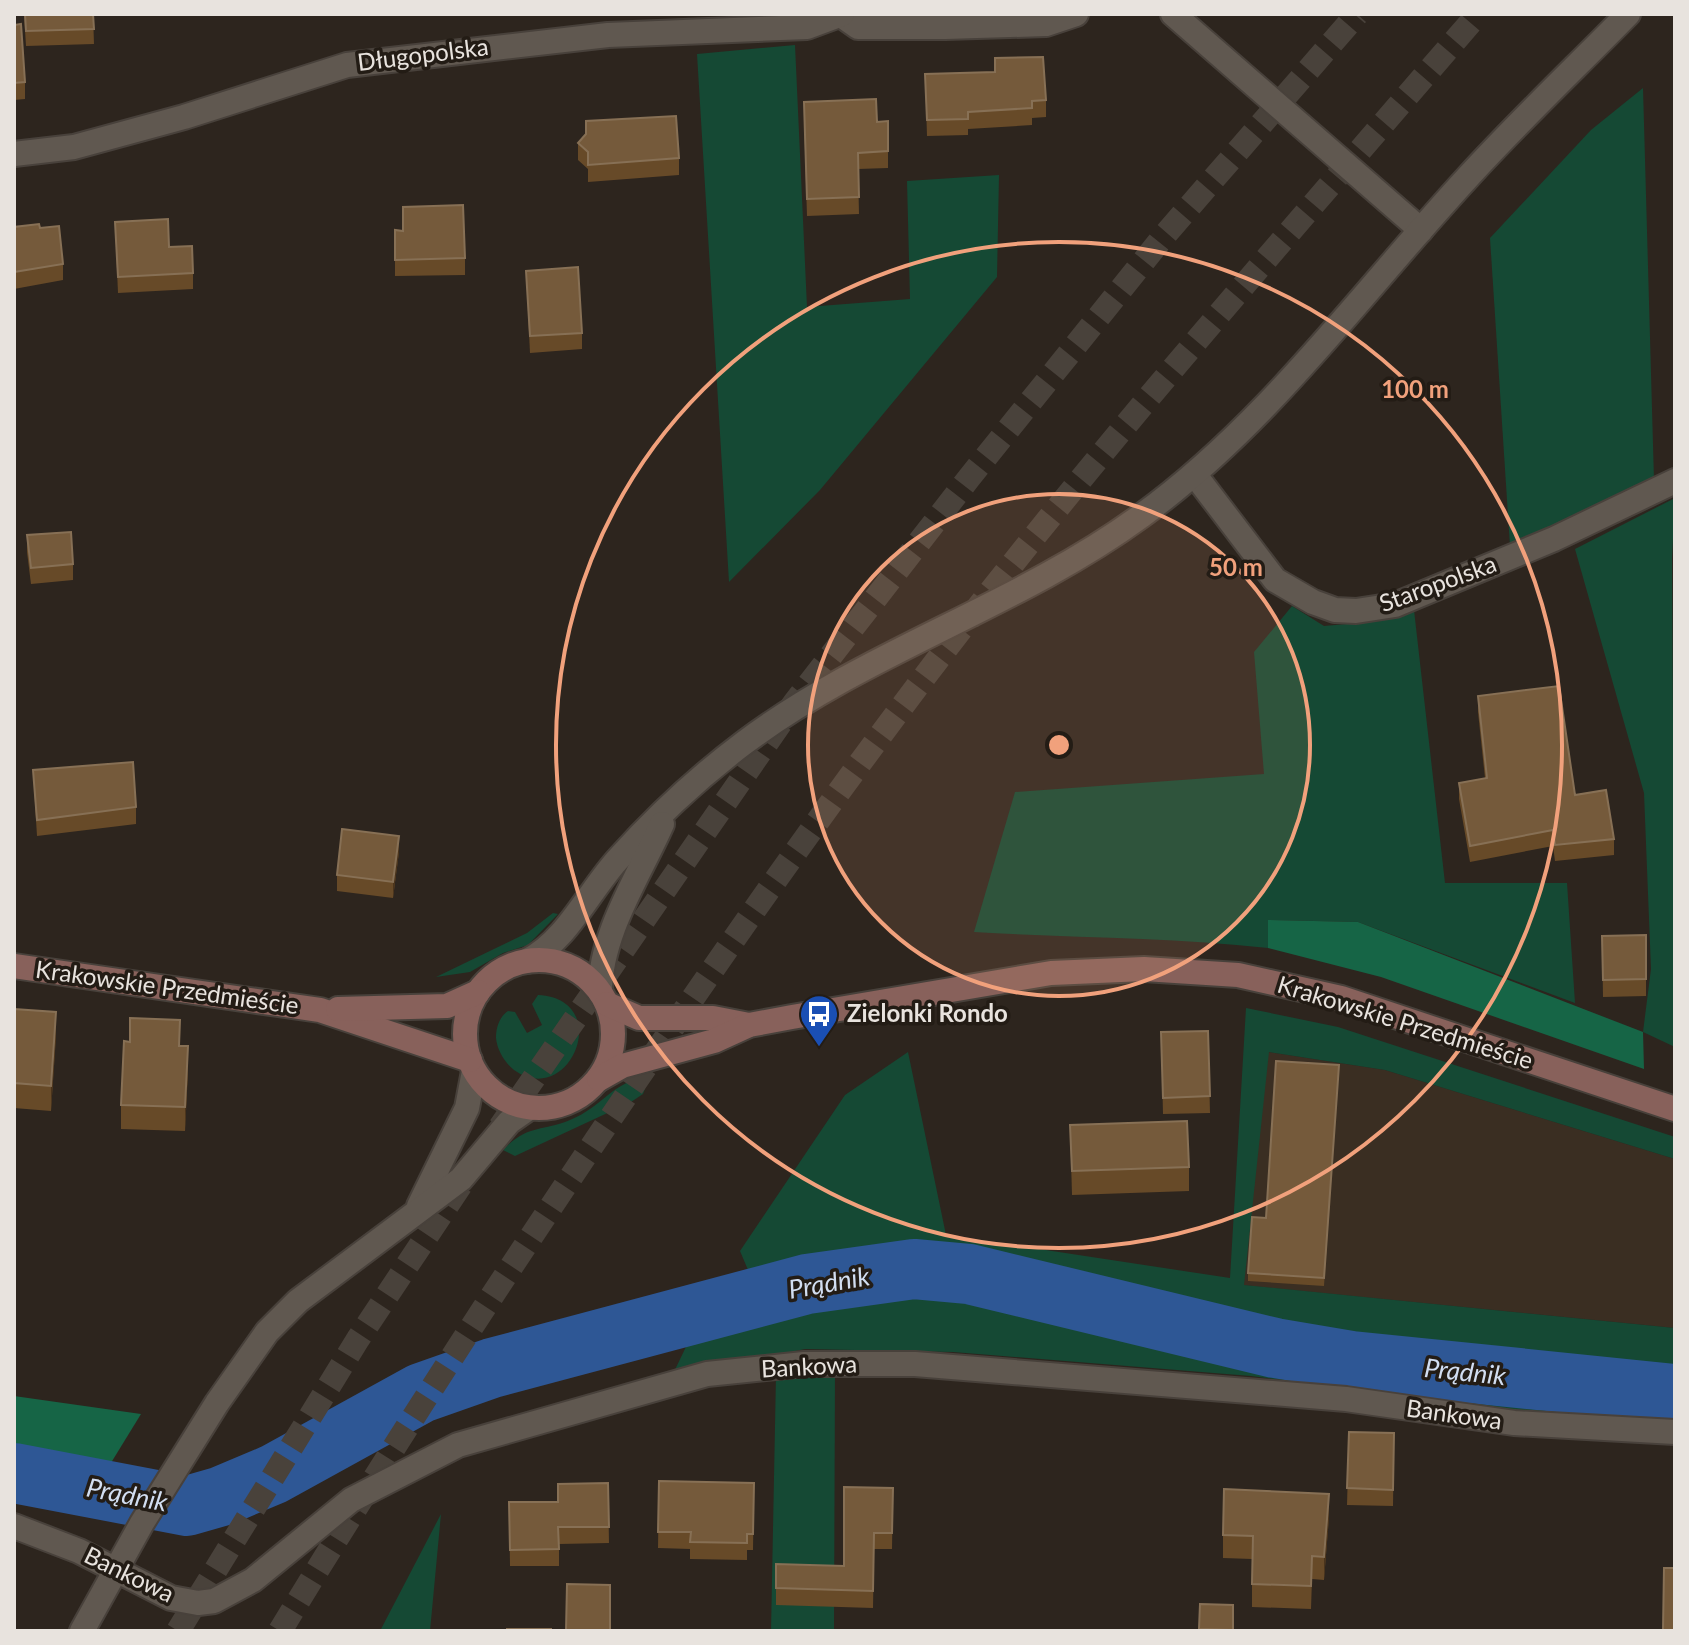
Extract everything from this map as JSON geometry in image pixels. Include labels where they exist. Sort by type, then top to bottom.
[{"type":"main road","points":[[527,961],[555,961],[568,966],[604,998],[612,1019],[612,1050],[599,1079],[568,1103],[529,1108],[503,1100],[472,1066],[466,1022],[478,992],[502,969],[527,961]]},
{"type":"main road","name":"Krakowskie Przedmieście","points":[[14,966],[320,1010],[447,1006],[478,992]]},
{"type":"main road","name":"Krakowskie Przedmieście","points":[[599,1079],[622,1066],[714,1041],[749,1025],[1051,973],[1189,970],[1312,990],[1675,1109]]},
{"type":"main road","name":"Krakowskie Przedmieście","points":[[604,998],[639,1018],[713,1018],[749,1025]]},
{"type":"main road","name":"Krakowskie Przedmieście","points":[[320,1010],[472,1066]]},
{"type":"street","points":[[842,14],[858,27],[945,27],[1046,24],[1076,14]]},
{"type":"street","name":"Długopolska","points":[[14,154],[74,147],[184,117],[347,65],[608,35],[807,27],[842,14]]},
{"type":"street","points":[[1173,14],[1421,230]]},
{"type":"street","points":[[527,961],[556,939],[619,858],[705,775],[780,719],[1061,569],[1140,517],[1195,475],[1251,420],[1468,176],[1628,14]]},
{"type":"street","name":"Staropolska","points":[[1195,475],[1275,580],[1313,602],[1335,610],[1356,611],[1395,605],[1554,539],[1675,481]]},
{"type":"street","points":[[604,998],[602,968],[612,935],[668,811]]},
{"type":"street","points":[[416,1212],[467,1108],[472,1066]]},
{"type":"street","points":[[82,1631],[142,1523],[253,1350],[298,1301],[461,1179],[509,1122],[529,1108]]},
{"type":"street","name":"Bankowa","points":[[14,1526],[79,1551],[171,1598],[214,1601],[253,1580],[351,1500],[458,1445],[707,1374],[804,1364],[915,1364],[1346,1399],[1514,1423],[1675,1432]]},
{"type":"shaded area","points":[[1268,1052],[1385,1070],[1675,1159],[1675,1328],[1243,1285]]},
{"type":"green space","points":[[795,45],[807,307],[910,299],[907,181],[999,175],[997,277],[820,490],[729,582],[697,54]]},
{"type":"green space","points":[[1643,88],[1654,480],[1510,546],[1490,238],[1591,130]]},
{"type":"green space","points":[[1675,498],[1672,559],[1675,1047],[1643,1032],[1651,969],[1644,793],[1575,549]]},
{"type":"green space","points":[[1292,606],[1324,626],[1381,621],[1414,610],[1445,883],[1567,883],[1575,1003],[1358,922],[1268,920],[1268,948],[974,932],[1015,792],[1264,774],[1254,652]]},
{"type":"green space","points":[[553,913],[558,914],[528,945],[503,953],[470,972],[436,977],[527,933]]},
{"type":"green space","points":[[1268,920],[1358,922],[1643,1032],[1644,1069],[1381,977],[1268,948]]},
{"type":"green space","points":[[538,995],[561,1001],[575,1014],[579,1031],[576,1049],[567,1065],[552,1076],[534,1078],[514,1070],[508,1064],[498,1047],[496,1034],[500,1020],[508,1011],[515,1012],[527,1033],[542,1025],[532,1004]]},
{"type":"green space","points":[[1246,1008],[1338,1027],[1675,1137],[1675,1159],[1385,1070],[1269,1052],[1244,1285],[1675,1328],[1675,1371],[1514,1362],[1343,1336],[966,1253],[911,1250],[751,1277],[740,1251],[845,1095],[908,1052],[946,1235],[1230,1278]]},
{"type":"green space","points":[[650,1075],[643,1094],[631,1102],[515,1156],[503,1150],[520,1136],[570,1120],[625,1083]]},
{"type":"green space","points":[[943,1284],[1340,1373],[1569,1402],[1567,1417],[1251,1376],[953,1352],[805,1349],[672,1376],[694,1330],[856,1290]]},
{"type":"green space","points":[[835,1372],[834,1631],[771,1631],[776,1375]]},
{"type":"green space","points":[[14,1396],[141,1414],[82,1510],[14,1497]]},
{"type":"green space","points":[[441,1514],[430,1631],[380,1631]]},
{"type":"building","points":[[25,14],[93,14],[94,29],[26,31]]},
{"type":"building","points":[[21,24],[25,82],[14,83],[14,25]]},
{"type":"building","points":[[1043,57],[1046,100],[1032,101],[1032,108],[968,112],[968,119],[927,120],[925,74],[995,72],[995,58]]},
{"type":"building","points":[[876,99],[877,122],[888,121],[888,151],[858,153],[859,197],[807,199],[804,102]]},
{"type":"building","points":[[676,116],[679,158],[588,165],[588,152],[578,143],[586,134],[586,121]]},
{"type":"building","points":[[463,205],[465,258],[395,260],[395,230],[403,231],[403,207]]},
{"type":"building","points":[[168,219],[169,247],[192,246],[193,273],[118,277],[115,222]]},
{"type":"building","points":[[39,224],[40,228],[59,226],[63,264],[14,272],[14,227]]},
{"type":"building","points":[[578,267],[582,333],[530,336],[526,271]]},
{"type":"building","points":[[71,532],[73,564],[31,568],[27,535]]},
{"type":"building","points":[[1559,686],[1575,795],[1606,790],[1614,839],[1555,845],[1553,830],[1470,846],[1459,783],[1487,778],[1478,696]]},
{"type":"building","points":[[133,762],[136,807],[37,820],[33,770]]},
{"type":"building","points":[[342,829],[399,836],[393,882],[337,875]]},
{"type":"building","points":[[1646,935],[1646,979],[1603,980],[1602,936]]},
{"type":"building","points":[[14,1009],[56,1012],[51,1086],[14,1083]]},
{"type":"building","points":[[130,1018],[180,1020],[179,1046],[188,1046],[185,1107],[121,1105],[124,1041],[130,1042]]},
{"type":"building","points":[[1208,1031],[1210,1096],[1163,1098],[1161,1032]]},
{"type":"building","points":[[1276,1061],[1339,1065],[1324,1278],[1248,1273],[1252,1217],[1266,1218]]},
{"type":"building","points":[[1187,1121],[1189,1167],[1072,1171],[1070,1125]]},
{"type":"building","points":[[1349,1432],[1394,1433],[1393,1490],[1347,1488]]},
{"type":"building","points":[[659,1481],[754,1483],[753,1534],[747,1534],[747,1543],[690,1542],[691,1532],[658,1532]]},
{"type":"building","points":[[608,1483],[609,1527],[558,1527],[559,1549],[510,1550],[509,1502],[558,1502],[558,1484]]},
{"type":"building","points":[[844,1487],[893,1488],[892,1533],[874,1533],[873,1591],[776,1588],[776,1564],[844,1566]]},
{"type":"building","points":[[1224,1489],[1329,1494],[1324,1557],[1312,1556],[1311,1586],[1252,1584],[1253,1536],[1223,1535]]},
{"type":"building","points":[[1664,1568],[1675,1568],[1675,1631],[1663,1631]]},
{"type":"building","points":[[567,1584],[610,1585],[610,1631],[566,1631]]},
{"type":"building","points":[[1200,1604],[1233,1605],[1233,1630],[1199,1629]]},
{"type":"building","points":[[551,1629],[551,1631],[507,1631]]},
{"type":"waterway","name":"Prądnik","points":[[14,1473],[187,1506],[222,1496],[274,1474],[421,1393],[492,1368],[807,1284],[914,1269],[969,1274],[1275,1348],[1352,1361],[1675,1394]]},
{"type":"tunnel","points":[[500,1127],[795,702],[969,478],[1163,237],[1357,14]]},
{"type":"tunnel","points":[[280,1631],[500,1283],[679,1019],[845,783],[976,610],[1098,459],[1478,14]]},
{"type":"tunnel","points":[[178,1631],[358,1339],[466,1177]]},
{"type":"place","name":"Zielonki Rondo","points":[[819,1048]]}]
